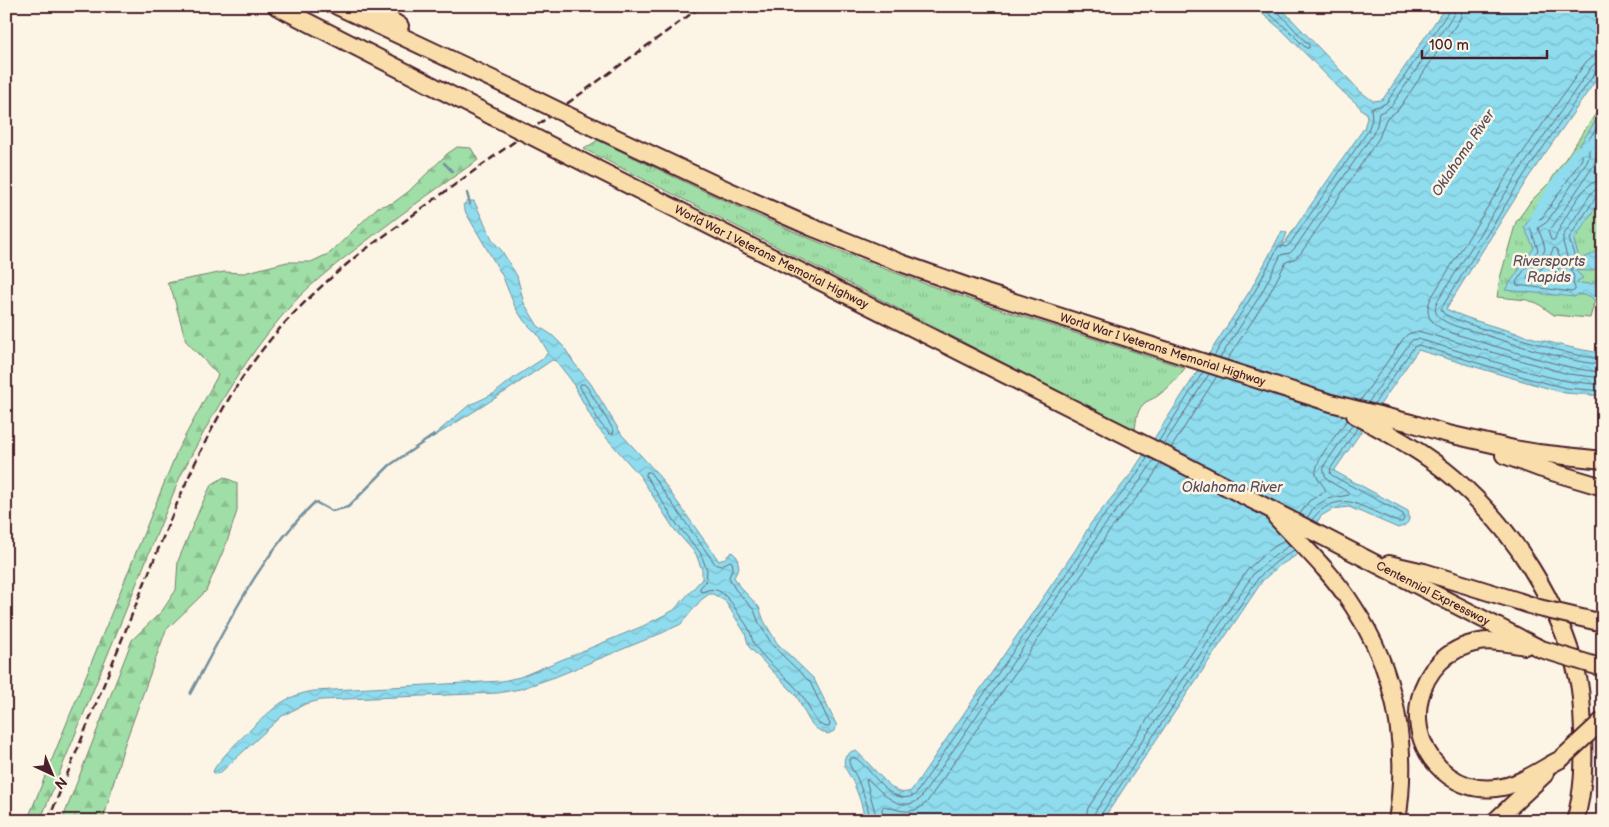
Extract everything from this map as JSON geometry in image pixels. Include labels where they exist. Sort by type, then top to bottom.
[{"type":"highway","points":[[265,6],[291,14]]},
{"type":"highway","name":"World War I Veterans Memorial Highway","points":[[276,6],[1267,508]]},
{"type":"highway","name":"World War I Veterans Memorial Highway","points":[[336,6],[751,201],[859,247],[942,278],[1331,402]]},
{"type":"highway","points":[[368,6],[459,64]]},
{"type":"highway","points":[[1331,402],[1444,433],[1539,468],[1603,487]]},
{"type":"highway","points":[[1331,402],[1400,439],[1454,478],[1480,503],[1519,549],[1539,582],[1555,613],[1578,679],[1581,695],[1584,782],[1576,821]]},
{"type":"highway","points":[[1444,433],[1538,453],[1603,460]]},
{"type":"highway","points":[[1267,508],[1322,567],[1353,605],[1367,629],[1390,686],[1398,724],[1402,755],[1397,821]]},
{"type":"highway","name":"Centennial Expressway","points":[[1267,508],[1541,649],[1603,668]]},
{"type":"highway","points":[[1367,560],[1424,572],[1538,608],[1603,623]]},
{"type":"highway","points":[[1541,649],[1488,641],[1463,647],[1451,653],[1434,669],[1426,680],[1419,701],[1418,725],[1420,736],[1428,754],[1443,771],[1462,784],[1474,787],[1487,789],[1510,786],[1561,758]]},
{"type":"highway","points":[[1494,821],[1603,720]]},
{"type":"green space","name":"Riversports Rapids","points":[[1603,103],[1603,300],[1595,300],[1590,318],[1554,315],[1537,303],[1497,297],[1500,278],[1516,222],[1531,201],[1549,183]]},
{"type":"green space","points":[[598,140],[758,216],[881,268],[988,305],[1185,368],[1177,379],[1157,397],[1143,405],[1138,415],[1135,431],[584,149]]},
{"type":"green space","points":[[457,147],[471,148],[478,160],[335,265],[298,298],[247,361],[219,406],[180,477],[40,821],[27,821],[178,449],[218,375],[186,341],[172,291],[167,283],[224,272],[244,273],[287,262],[311,262],[330,253],[378,207],[393,203],[408,192],[447,154]]},
{"type":"green space","points":[[224,477],[237,483],[237,511],[227,542],[206,591],[166,630],[123,749],[103,821],[62,821],[132,640],[162,611],[176,590],[178,561],[201,506],[211,485]]},
{"type":"water","name":"Oklahoma River","points":[[1253,6],[1279,6],[1361,92],[1373,101],[1383,99],[1446,6],[1603,6],[1603,70],[1528,178],[1446,309],[1476,321],[1555,344],[1603,353],[1603,396],[1565,393],[1418,350],[1334,471],[1408,511],[1408,522],[1398,528],[1349,507],[1333,509],[1321,516],[1297,555],[1279,566],[1263,580],[1102,821],[864,821],[859,796],[845,767],[845,757],[852,751],[856,751],[895,790],[900,792],[911,791],[1076,549],[1091,523],[1131,474],[1251,289],[1282,231],[1287,233],[1281,248],[1364,128],[1367,118],[1366,112],[1343,92],[1283,31]]},
{"type":"water","name":"Riversports Rapids","points":[[1603,110],[1603,196],[1574,240],[1579,258],[1593,254],[1603,243],[1603,264],[1591,271],[1575,270],[1583,278],[1577,281],[1578,283],[1592,284],[1596,281],[1597,276],[1603,273],[1603,299],[1594,300],[1590,296],[1578,294],[1575,297],[1505,290],[1534,248],[1524,227],[1533,214],[1537,216],[1579,155],[1575,152]]},
{"type":"water","points":[[468,201],[474,201],[493,241],[502,251],[517,276],[524,303],[538,326],[552,335],[564,347],[591,384],[622,435],[656,472],[719,561],[732,552],[737,557],[739,568],[734,577],[739,586],[759,607],[764,621],[777,643],[814,679],[837,726],[834,731],[828,734],[813,726],[795,694],[749,647],[745,633],[725,601],[713,594],[709,594],[701,600],[681,624],[555,677],[520,689],[498,693],[321,700],[305,704],[282,716],[220,773],[216,774],[213,772],[222,758],[255,725],[281,703],[293,697],[314,691],[502,681],[520,677],[643,626],[674,610],[702,579],[702,570],[696,554],[674,529],[640,476],[596,426],[571,380],[556,361],[552,360],[427,441],[468,406],[495,393],[544,358],[548,352],[538,335],[524,321],[515,307],[502,275],[466,213],[463,205]]},
{"type":"waterway","points":[[1534,225],[1535,215],[1576,153],[1603,135]]},
{"type":"waterway","points":[[444,163],[452,171]]},
{"type":"waterway","points":[[467,193],[470,204]]},
{"type":"waterway","points":[[190,694],[245,593],[277,545],[295,523],[315,502],[332,511],[348,507],[390,465],[434,435]]},
{"type":"railway","points":[[48,821],[192,470],[234,390],[275,334],[329,279],[359,254],[702,6]]}]
